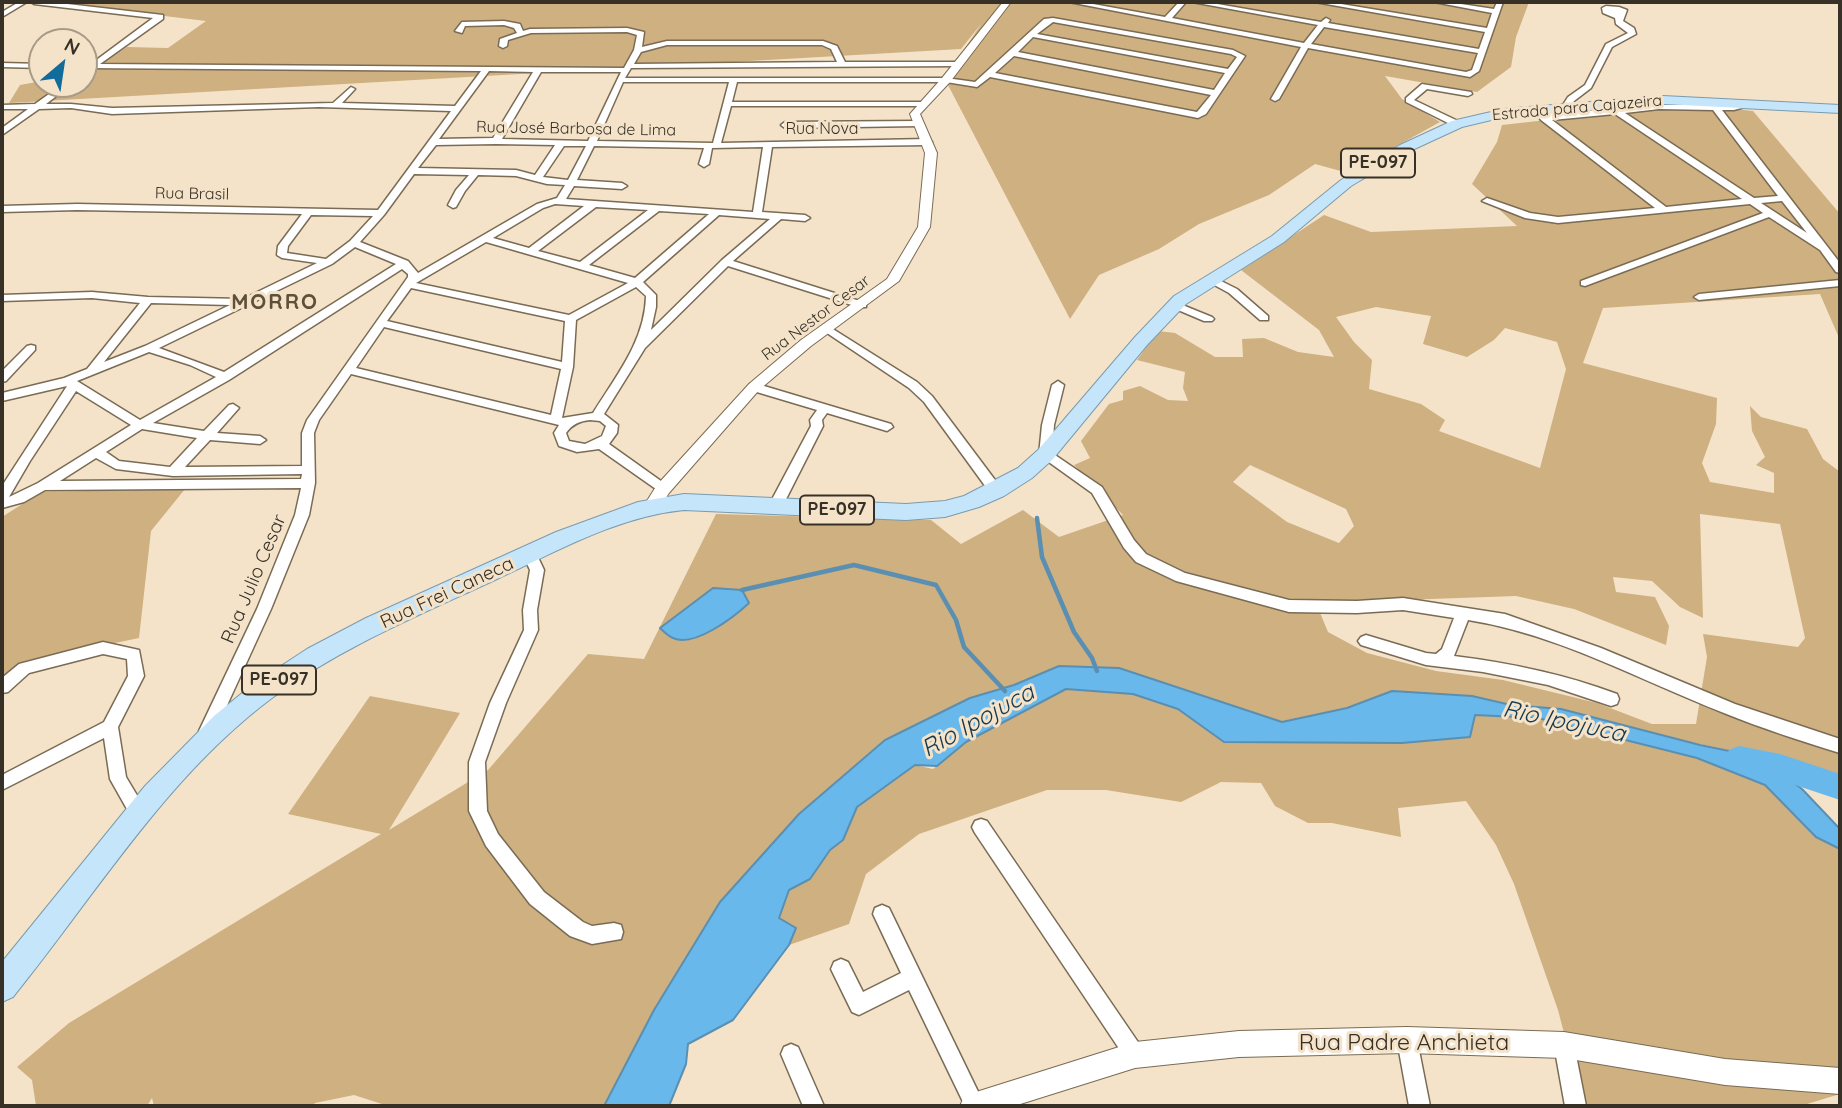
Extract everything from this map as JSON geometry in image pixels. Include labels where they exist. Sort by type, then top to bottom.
[{"type":"main road","name":"Estrada para Cajazeira","points":[[1020,476],[1045,455],[1141,341],[1175,305],[1211,279],[1285,234],[1346,183],[1405,148],[1457,124],[1486,116],[1540,114],[1595,105],[1618,108],[1682,99],[1840,110]]},
{"type":"main road","name":"Rua Frei Caneca","points":[[2,986],[138,812],[203,741],[261,692],[322,652],[658,496],[684,502],[906,512],[945,509],[971,502],[1020,476]]},
{"type":"street","points":[[2,15],[24,2]]},
{"type":"street","points":[[34,2],[160,17],[98,60]]},
{"type":"street","points":[[785,125],[917,124],[915,114],[921,104],[946,80],[1007,2]]},
{"type":"street","points":[[1072,2],[1467,75],[1475,71],[1500,2]]},
{"type":"street","points":[[1167,19],[1183,2]]},
{"type":"street","points":[[1195,2],[1483,52]]},
{"type":"street","points":[[1318,2],[1490,31]]},
{"type":"street","points":[[1376,12],[1383,2]]},
{"type":"street","points":[[1437,2],[1498,12]]},
{"type":"street","points":[[1275,99],[1306,45],[1337,5]]},
{"type":"street","points":[[1565,108],[1588,86],[1609,46],[1632,34],[1631,30],[1619,22],[1619,17]]},
{"type":"street","points":[[620,80],[946,80],[977,85],[987,74],[1047,21],[1063,21],[1233,52],[1241,56],[1198,115],[987,74]]},
{"type":"street","points":[[459,31],[462,24],[504,23],[517,26],[520,32]]},
{"type":"street","points":[[503,46],[504,39],[520,32],[635,31],[641,34],[638,50],[620,80],[592,143],[560,202]]},
{"type":"street","points":[[1032,35],[1230,72]]},
{"type":"street","points":[[638,50],[661,43],[828,44],[834,48],[842,65]]},
{"type":"street","points":[[715,79],[723,44]]},
{"type":"street","points":[[1012,53],[1215,93]]},
{"type":"street","points":[[98,68],[365,67],[537,71],[958,64]]},
{"type":"street","points":[[2,65],[28,66]]},
{"type":"street","points":[[2,397],[71,383],[91,371],[149,348],[328,262],[354,243],[381,213],[485,71]]},
{"type":"street","points":[[496,141],[537,71]]},
{"type":"street","points":[[704,164],[729,104],[734,79]]},
{"type":"street","points":[[1457,124],[1409,100],[1425,86],[1468,94]]},
{"type":"street","points":[[335,105],[351,89]]},
{"type":"street","points":[[2,132],[50,98]]},
{"type":"street","points":[[729,104],[921,104]]},
{"type":"street","points":[[780,144],[788,104]]},
{"type":"street","points":[[1540,114],[1618,108],[1734,108],[1745,104]]},
{"type":"street","points":[[2,107],[91,107],[105,111],[335,105],[458,109]]},
{"type":"street","points":[[1715,107],[1840,270]]},
{"type":"street","points":[[1618,108],[1822,248]]},
{"type":"street","points":[[1540,114],[1662,209]]},
{"type":"street","name":"Rua Nestor Cesar","points":[[658,496],[754,387],[892,281],[923,232],[930,167],[928,142],[917,124]]},
{"type":"street","name":"Rua José Barbosa de Lima","points":[[435,142],[713,144]]},
{"type":"street","points":[[538,178],[562,142]]},
{"type":"street","name":"Rua Nova","points":[[713,144],[928,142]]},
{"type":"street","points":[[757,215],[768,144]]},
{"type":"street","points":[[523,174],[545,166]]},
{"type":"street","points":[[413,171],[523,174],[570,183],[622,186]]},
{"type":"street","points":[[453,205],[476,172]]},
{"type":"street","points":[[1487,201],[1528,216],[1558,220],[1784,198]]},
{"type":"street","points":[[409,283],[540,206],[560,202],[805,218]]},
{"type":"street","points":[[529,253],[593,204]]},
{"type":"street","name":"Rua Brasil","points":[[2,209],[77,207],[381,213]]},
{"type":"street","points":[[580,267],[657,208]]},
{"type":"street","points":[[309,211],[283,246],[282,255],[328,262]]},
{"type":"street","points":[[409,283],[571,318],[637,282],[717,212]]},
{"type":"street","points":[[1585,283],[1769,214]]},
{"type":"street","points":[[597,416],[641,346],[726,262],[779,216]]},
{"type":"street","points":[[486,239],[637,282],[650,295],[651,307],[641,346]]},
{"type":"street","points":[[354,243],[404,263],[414,273],[409,283]]},
{"type":"street","points":[[726,262],[862,304]]},
{"type":"street","points":[[2,500],[19,499],[43,486],[140,425],[225,377],[404,263]]},
{"type":"street","points":[[1211,279],[1233,291],[1264,318]]},
{"type":"street","name":"Rua Julio Cesar","points":[[203,741],[264,608],[302,515],[308,477],[308,433],[313,420],[409,283]]},
{"type":"street","points":[[1699,297],[1840,283]]},
{"type":"street","points":[[2,298],[92,295],[148,300],[247,302]]},
{"type":"street","points":[[91,371],[148,300]]},
{"type":"street","points":[[1175,305],[1208,319]]},
{"type":"street","points":[[347,369],[562,421],[597,416],[609,421],[612,430],[600,444],[575,449],[563,443],[560,433],[562,421],[571,318]]},
{"type":"street","points":[[380,323],[567,367]]},
{"type":"street","points":[[828,329],[913,385],[928,399],[996,491]]},
{"type":"street","points":[[2,377],[31,348]]},
{"type":"street","points":[[149,348],[225,377]]},
{"type":"street","points":[[71,383],[140,425],[207,436],[260,440]]},
{"type":"street","points":[[2,500],[71,383]]},
{"type":"street","points":[[1058,385],[1048,425],[1045,455],[1097,490],[1129,544],[1141,558],[1181,577],[1289,606],[1357,607],[1403,604],[1505,620],[1557,637],[1719,705],[1840,746]]},
{"type":"street","points":[[754,387],[887,427]]},
{"type":"street","points":[[173,472],[233,408]]},
{"type":"street","points":[[775,507],[798,467],[817,426],[816,420],[824,409]]},
{"type":"street","points":[[600,444],[658,496]]},
{"type":"street","points":[[96,452],[116,465],[173,472],[308,477]]},
{"type":"street","points":[[43,486],[308,477]]},
{"type":"street","points":[[530,555],[537,570],[530,610],[531,630],[498,703],[477,762],[478,811],[492,840],[537,898],[577,929],[601,935],[614,932]]},
{"type":"street","points":[[1439,660],[1448,653],[1464,612]]},
{"type":"street","points":[[1366,642],[1439,660],[1496,666],[1584,688],[1611,699]]},
{"type":"street","points":[[2,687],[24,668],[103,648],[134,654],[136,676],[110,727],[2,783]]},
{"type":"street","points":[[110,727],[118,779],[138,812]]},
{"type":"street","points":[[981,827],[1135,1055]]},
{"type":"street","points":[[882,914],[974,1106]]},
{"type":"street","points":[[841,969],[859,1005],[914,977]]},
{"type":"street","points":[[1408,1040],[1420,1106]]},
{"type":"street","name":"Rua Padre Anchieta","points":[[974,1106],[1135,1055],[1239,1044],[1408,1040],[1564,1045],[1724,1072],[1840,1082]]},
{"type":"street","points":[[1564,1045],[1576,1106]]},
{"type":"street","points":[[791,1054],[814,1106]]},
{"type":"shaded area","points":[[48,2],[1529,2],[1516,37],[1511,67],[1477,92],[1385,76],[1402,99],[1440,122],[1348,173],[1315,164],[1269,195],[1199,224],[1159,249],[1099,275],[1070,319],[948,85],[941,85],[981,24],[961,49],[98,98],[98,65],[127,47],[168,48],[206,21]]},
{"type":"shaded area","points":[[28,84],[28,98],[97,98],[9,103],[20,85]]},
{"type":"shaded area","points":[[1691,104],[1753,111],[1840,214],[1840,340],[1820,294],[1603,308],[1583,363],[1717,398],[1716,424],[1702,463],[1710,482],[1774,493],[1774,473],[1756,465],[1765,457],[1752,431],[1750,406],[1761,417],[1807,429],[1823,459],[1840,472],[1840,784],[1780,761],[1472,696],[1392,691],[1347,708],[1282,722],[1119,668],[1014,685],[970,698],[885,739],[799,814],[720,902],[604,1106],[388,1106],[354,1095],[315,1103],[312,1106],[154,1106],[152,1098],[147,1106],[36,1106],[32,1080],[17,1067],[69,1023],[381,834],[288,814],[370,696],[460,713],[389,830],[488,770],[588,654],[644,659],[716,514],[931,520],[961,544],[1023,510],[1059,537],[1123,515],[1074,465],[1090,458],[1081,441],[1109,404],[1123,400],[1123,391],[1140,386],[1168,400],[1188,401],[1183,388],[1185,372],[1137,360],[1158,331],[1175,333],[1215,357],[1243,357],[1242,339],[1264,338],[1298,352],[1334,357],[1319,330],[1241,270],[1324,215],[1371,232],[1517,226],[1472,184],[1497,142],[1502,125]],"holes":[[[1376,307],[1431,316],[1423,344],[1467,357],[1494,340],[1505,328],[1557,342],[1566,369],[1540,468],[1439,431],[1445,420],[1421,404],[1369,389],[1372,360],[1354,342],[1336,317]],[[1250,465],[1346,509],[1354,526],[1339,543],[1287,522],[1233,482]],[[1700,514],[1780,524],[1805,638],[1798,647],[1703,634],[1707,657],[1696,724],[1652,724],[1597,703],[1503,680],[1436,671],[1367,653],[1328,632],[1316,603],[1516,596],[1574,609],[1666,645],[1669,626],[1655,597],[1616,592],[1613,577],[1652,581],[1680,607],[1703,618]]]},
{"type":"shaded area","points":[[185,489],[151,531],[139,638],[19,663],[2,680],[2,517],[41,492]]},
{"type":"shaded area","points":[[1066,689],[1133,694],[1178,709],[1225,742],[1402,743],[1475,715],[1538,718],[1688,755],[1765,785],[1816,837],[1840,849],[1840,1094],[1807,1104],[1808,1106],[1583,1106],[1558,1010],[1514,884],[1496,845],[1466,801],[1398,808],[1401,837],[1332,823],[1308,823],[1275,806],[1261,783],[1221,782],[1181,802],[1106,790],[1047,790],[919,834],[866,874],[849,924],[789,945],[796,928],[779,919],[789,890],[810,879],[830,850],[843,840],[857,807],[915,765],[933,769],[965,742]]},
{"type":"water","points":[[713,588],[742,590],[749,603],[734,616],[692,639],[673,638],[660,628]]},
{"type":"water","points":[[1059,666],[1119,668],[1282,722],[1347,708],[1392,691],[1472,696],[1511,705],[1561,709],[1700,745],[1759,757],[1802,789],[1840,829],[1840,849],[1816,837],[1765,785],[1697,758],[1538,718],[1475,715],[1470,737],[1402,743],[1224,742],[1178,709],[1133,694],[1066,689],[966,742],[937,766],[915,765],[857,807],[843,840],[830,850],[810,879],[789,890],[779,918],[796,928],[789,945],[733,1020],[688,1044],[686,1064],[669,1106],[604,1106],[654,1010],[720,902],[799,814],[885,740],[970,698],[1014,685]]},
{"type":"waterway","points":[[1037,518],[1042,557],[1074,632],[1092,658],[1097,671]]},
{"type":"waterway","points":[[742,590],[854,565],[936,585],[956,620],[964,647],[1005,691]]},
{"type":"waterway","name":"Rio Ipojuca","points":[[1739,759],[1780,767],[1840,787]]},
{"type":"district","name":"MORRO","points":[[275,303]]}]
